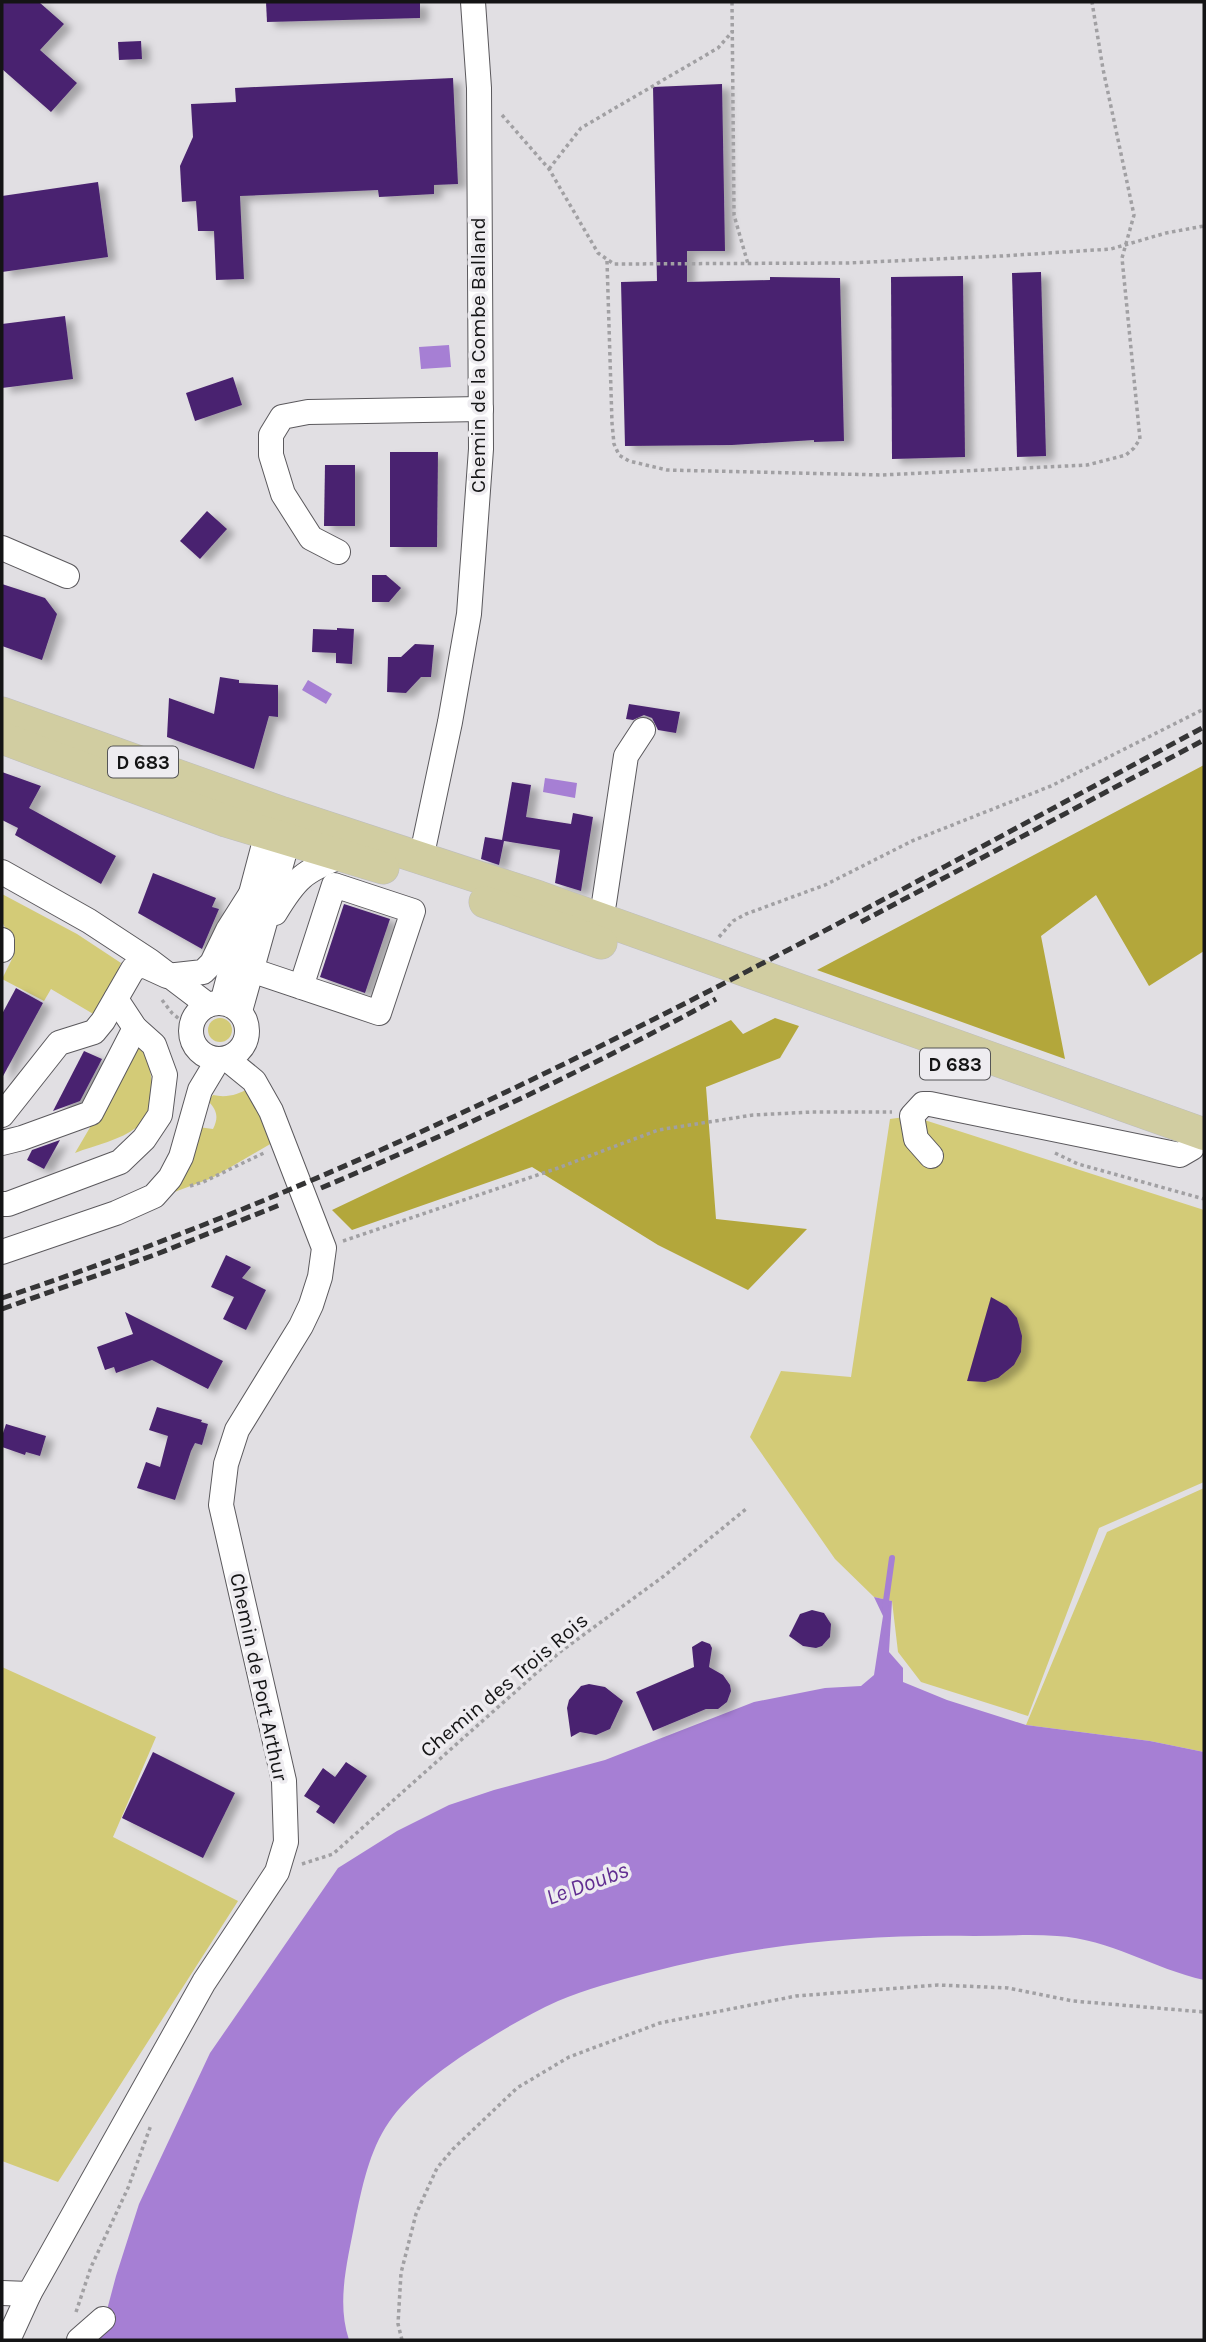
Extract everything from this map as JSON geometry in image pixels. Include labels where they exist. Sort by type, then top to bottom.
[{"type":"main road","name":"D 683","points":[[2,713],[342,856],[416,878],[1200,1145]]},
{"type":"main road","name":"D 683","points":[[2,738],[226,821],[279,829],[421,859],[600,919],[711,958],[1200,1145]]},
{"type":"street","name":"Chemin de la Combe Balland","points":[[421,859],[469,614],[481,449],[479,88],[473,2]]},
{"type":"street","points":[[338,552],[311,538],[284,494],[271,455],[271,435],[282,417],[308,412],[481,409]]},
{"type":"street","points":[[2,548],[67,576]]},
{"type":"street","points":[[600,919],[626,757],[643,730]]},
{"type":"street","points":[[226,821],[254,849],[260,865]]},
{"type":"street","points":[[279,829],[260,865],[227,981],[203,1018],[201,1053],[229,1055],[263,1075],[271,1111],[324,1248]]},
{"type":"street","points":[[2,1252],[116,1213],[154,1196],[170,1178],[181,1157],[200,1090],[203,1018],[251,970],[279,829]]},
{"type":"street","points":[[260,933],[291,886],[304,874],[342,856]]},
{"type":"street","points":[[2,872],[89,921],[150,961],[167,976],[203,1018],[245,1019],[247,1039],[229,1055],[200,1090]]},
{"type":"street","points":[[251,970],[301,987],[379,1013],[413,912],[334,885],[301,987]]},
{"type":"street","points":[[2,1115],[59,1043],[94,1032],[138,965],[143,964],[167,976],[203,972],[212,963],[228,930],[254,889]]},
{"type":"street","points":[[2,940],[2,950]]},
{"type":"street","points":[[2,1204],[120,1162],[144,1139],[160,1115],[165,1076],[154,1045],[135,1028],[116,999]]},
{"type":"street","points":[[2,1143],[91,1113],[135,1028]]},
{"type":"street","points":[[931,1156],[916,1139],[912,1116],[923,1104],[1180,1155],[1200,1145]]},
{"type":"street","name":"Chemin de Port Arthur","points":[[8,2340],[29,2294],[204,1982],[277,1872],[286,1842],[284,1781],[221,1505],[226,1464],[237,1430],[301,1326],[320,1277],[324,1248]]},
{"type":"street","points":[[2,2293],[29,2294]]},
{"type":"street","points":[[76,2329],[103,2319]]},
{"type":"path","points":[[732,2],[734,215],[748,264]]},
{"type":"path","points":[[607,261],[611,423],[614,444],[619,455],[629,461],[667,470],[881,475],[1087,465],[1126,456],[1140,439],[1122,258],[1134,215],[1103,69],[1092,2]]},
{"type":"path","points":[[549,169],[581,128],[718,48],[733,31]]},
{"type":"path","points":[[479,88],[549,169],[598,253],[614,264],[848,263],[989,257],[1111,249],[1166,233],[1204,226]]},
{"type":"path","points":[[711,958],[723,930],[746,914],[825,885],[912,841],[1051,786],[1204,709]]},
{"type":"path","points":[[324,1248],[558,1168],[659,1130],[752,1115],[913,1112]]},
{"type":"path","points":[[154,1196],[203,1182],[285,1144]]},
{"type":"path","points":[[1054,1153],[1078,1164],[1204,1199]]},
{"type":"path","name":"Chemin des Trois Rois","points":[[277,1872],[333,1854],[560,1652],[664,1576],[746,1509]]},
{"type":"path","points":[[402,2340],[398,2325],[401,2273],[416,2214],[437,2168],[453,2149],[517,2088],[569,2057],[660,2023],[796,1996],[938,1985],[1007,1988],[1073,2001],[1204,2012]]},
{"type":"path","points":[[76,2329],[91,2267],[128,2188],[151,2125]]},
{"type":"shaded area","points":[[1204,765],[1204,951],[1149,986],[1096,895],[1041,936],[1065,1059],[817,970]]},
{"type":"shaded area","points":[[2,894],[77,934],[121,963],[95,1015],[51,989],[44,1001],[2,979],[14,955],[14,944],[2,922]]},
{"type":"shaded area","points":[[220,1018],[228,1022],[232,1030],[228,1038],[220,1042],[212,1038],[208,1030],[212,1022]]},
{"type":"shaded area","points":[[775,1018],[799,1026],[780,1058],[706,1087],[716,1219],[807,1229],[748,1290],[658,1245],[532,1167],[352,1230],[332,1210],[731,1020],[743,1034]]},
{"type":"shaded area","points":[[139,1044],[148,1064],[152,1087],[152,1099],[145,1119],[123,1135],[75,1153]]},
{"type":"shaded area","points":[[249,1088],[272,1143],[212,1178],[169,1194],[198,1127],[213,1129],[215,1125],[216,1114],[208,1101],[213,1095],[232,1095]]},
{"type":"shaded area","points":[[912,1116],[1204,1210],[1204,1482],[1099,1528],[1028,1716],[921,1682],[898,1652],[892,1601],[874,1597],[835,1559],[750,1437],[781,1371],[851,1377],[890,1119]]},
{"type":"shaded area","points":[[1204,1488],[1204,1752],[1150,1741],[1026,1725],[1107,1532]]},
{"type":"shaded area","points":[[2,1667],[156,1737],[113,1837],[238,1901],[58,2182],[2,2161]]},
{"type":"water","points":[[449,345],[451,367],[421,369],[419,347]]},
{"type":"water","points":[[308,680],[332,694],[326,704],[302,690]]},
{"type":"water","points":[[545,778],[577,783],[575,798],[543,792]]},
{"type":"water","name":"Le Doubs","points":[[874,1597],[892,1601],[889,1652],[903,1668],[903,1682],[947,1700],[1026,1725],[1150,1741],[1204,1752],[1204,1980],[1114,1948],[1076,1938],[1037,1935],[932,1936],[850,1939],[768,1948],[687,1963],[591,1989],[535,2012],[471,2050],[416,2091],[389,2122],[376,2145],[367,2170],[349,2251],[343,2310],[349,2340],[99,2340],[139,2204],[210,2053],[338,1868],[397,1831],[449,1805],[605,1760],[754,1702],[825,1688],[861,1686],[874,1675],[883,1616]]},
{"type":"building","points":[[2,2],[39,2],[64,24],[40,50],[77,83],[51,112],[2,69]]},
{"type":"building","points":[[266,2],[420,2],[420,18],[267,22]]},
{"type":"building","points":[[141,41],[142,59],[119,60],[118,42]]},
{"type":"building","points":[[453,78],[458,184],[434,185],[434,194],[379,197],[378,190],[240,196],[244,279],[216,280],[214,231],[198,231],[196,201],[182,202],[180,166],[193,137],[191,104],[236,102],[235,88]]},
{"type":"building","points":[[722,84],[725,251],[687,251],[687,282],[770,280],[770,277],[840,278],[844,441],[625,446],[621,282],[657,281],[653,87]]},
{"type":"building","points":[[98,182],[108,257],[2,272],[2,196]]},
{"type":"building","points":[[1041,272],[1046,456],[1017,457],[1012,273]]},
{"type":"building","points":[[963,276],[965,457],[892,459],[891,277]]},
{"type":"building","points":[[65,316],[73,379],[2,388],[2,324]]},
{"type":"building","points":[[233,377],[242,405],[195,421],[186,393]]},
{"type":"building","points":[[390,452],[438,452],[437,547],[390,547]]},
{"type":"building","points":[[325,465],[355,465],[355,526],[324,526]]},
{"type":"building","points":[[207,511],[227,529],[200,559],[180,541]]},
{"type":"building","points":[[372,575],[386,575],[401,588],[389,602],[372,602]]},
{"type":"building","points":[[2,584],[45,598],[57,614],[42,660],[2,646]]},
{"type":"building","points":[[313,629],[354,629],[352,664],[336,663],[336,653],[312,652]]},
{"type":"building","points":[[415,644],[434,645],[431,677],[421,677],[406,693],[387,692],[388,657],[401,657]]},
{"type":"building","points":[[220,677],[239,680],[239,683],[278,685],[278,717],[269,716],[254,769],[167,737],[169,698],[214,714]]},
{"type":"building","points":[[629,704],[680,712],[676,733],[658,730],[652,718],[644,715],[633,720],[626,719]]},
{"type":"building","points":[[2,772],[41,786],[29,808],[116,856],[101,884],[15,835],[18,828],[2,820]]},
{"type":"building","points":[[512,782],[531,785],[526,817],[571,824],[573,813],[593,817],[581,891],[555,883],[560,850],[504,841],[499,865],[481,859],[485,837],[502,840]]},
{"type":"building","points":[[153,873],[216,898],[212,907],[219,909],[202,949],[138,913]]},
{"type":"building","points":[[344,904],[390,919],[365,993],[320,977]]},
{"type":"building","points":[[16,988],[43,1003],[2,1078],[2,1014]]},
{"type":"building","points":[[84,1051],[102,1059],[80,1101],[53,1111]]},
{"type":"building","points":[[60,1140],[44,1169],[27,1160],[32,1150]]},
{"type":"building","points":[[226,1255],[251,1267],[242,1278],[266,1290],[246,1330],[223,1319],[234,1297],[211,1287]]},
{"type":"building","points":[[991,1297],[1007,1306],[1017,1318],[1022,1336],[1021,1352],[1014,1365],[998,1378],[985,1382],[967,1381]]},
{"type":"building","points":[[125,1312],[223,1361],[208,1389],[152,1360],[116,1373],[114,1367],[105,1370],[97,1347],[133,1334]]},
{"type":"building","points":[[157,1407],[208,1424],[202,1445],[195,1443],[191,1451],[175,1500],[137,1488],[146,1462],[160,1467],[168,1436],[149,1430]]},
{"type":"building","points":[[6,1424],[46,1436],[40,1456],[26,1452],[25,1455],[2,1447]]},
{"type":"building","points":[[812,1610],[824,1613],[831,1624],[830,1637],[822,1646],[816,1648],[803,1646],[789,1636],[800,1614]]},
{"type":"building","points":[[702,1641],[710,1644],[712,1648],[709,1667],[723,1675],[730,1685],[727,1702],[718,1709],[706,1709],[653,1731],[636,1692],[694,1667],[692,1647]]},
{"type":"building","points":[[589,1684],[605,1687],[623,1701],[610,1729],[596,1735],[580,1732],[571,1737],[567,1708],[569,1700],[581,1686]]},
{"type":"building","points":[[153,1752],[235,1793],[203,1858],[122,1818]]},
{"type":"building","points":[[346,1762],[367,1776],[334,1824],[316,1812],[320,1806],[304,1796],[323,1768],[335,1777]]},
{"type":"waterway","points":[[885,1608],[892,1558]]},
{"type":"railway","points":[[2,1298],[159,1242],[313,1180],[465,1111],[615,1039],[763,963],[1204,727]]},
{"type":"railway","points":[[861,922],[1204,740]]},
{"type":"railway","points":[[321,1188],[521,1098],[716,999]]},
{"type":"railway","points":[[2,1309],[157,1254],[282,1204]]}]
